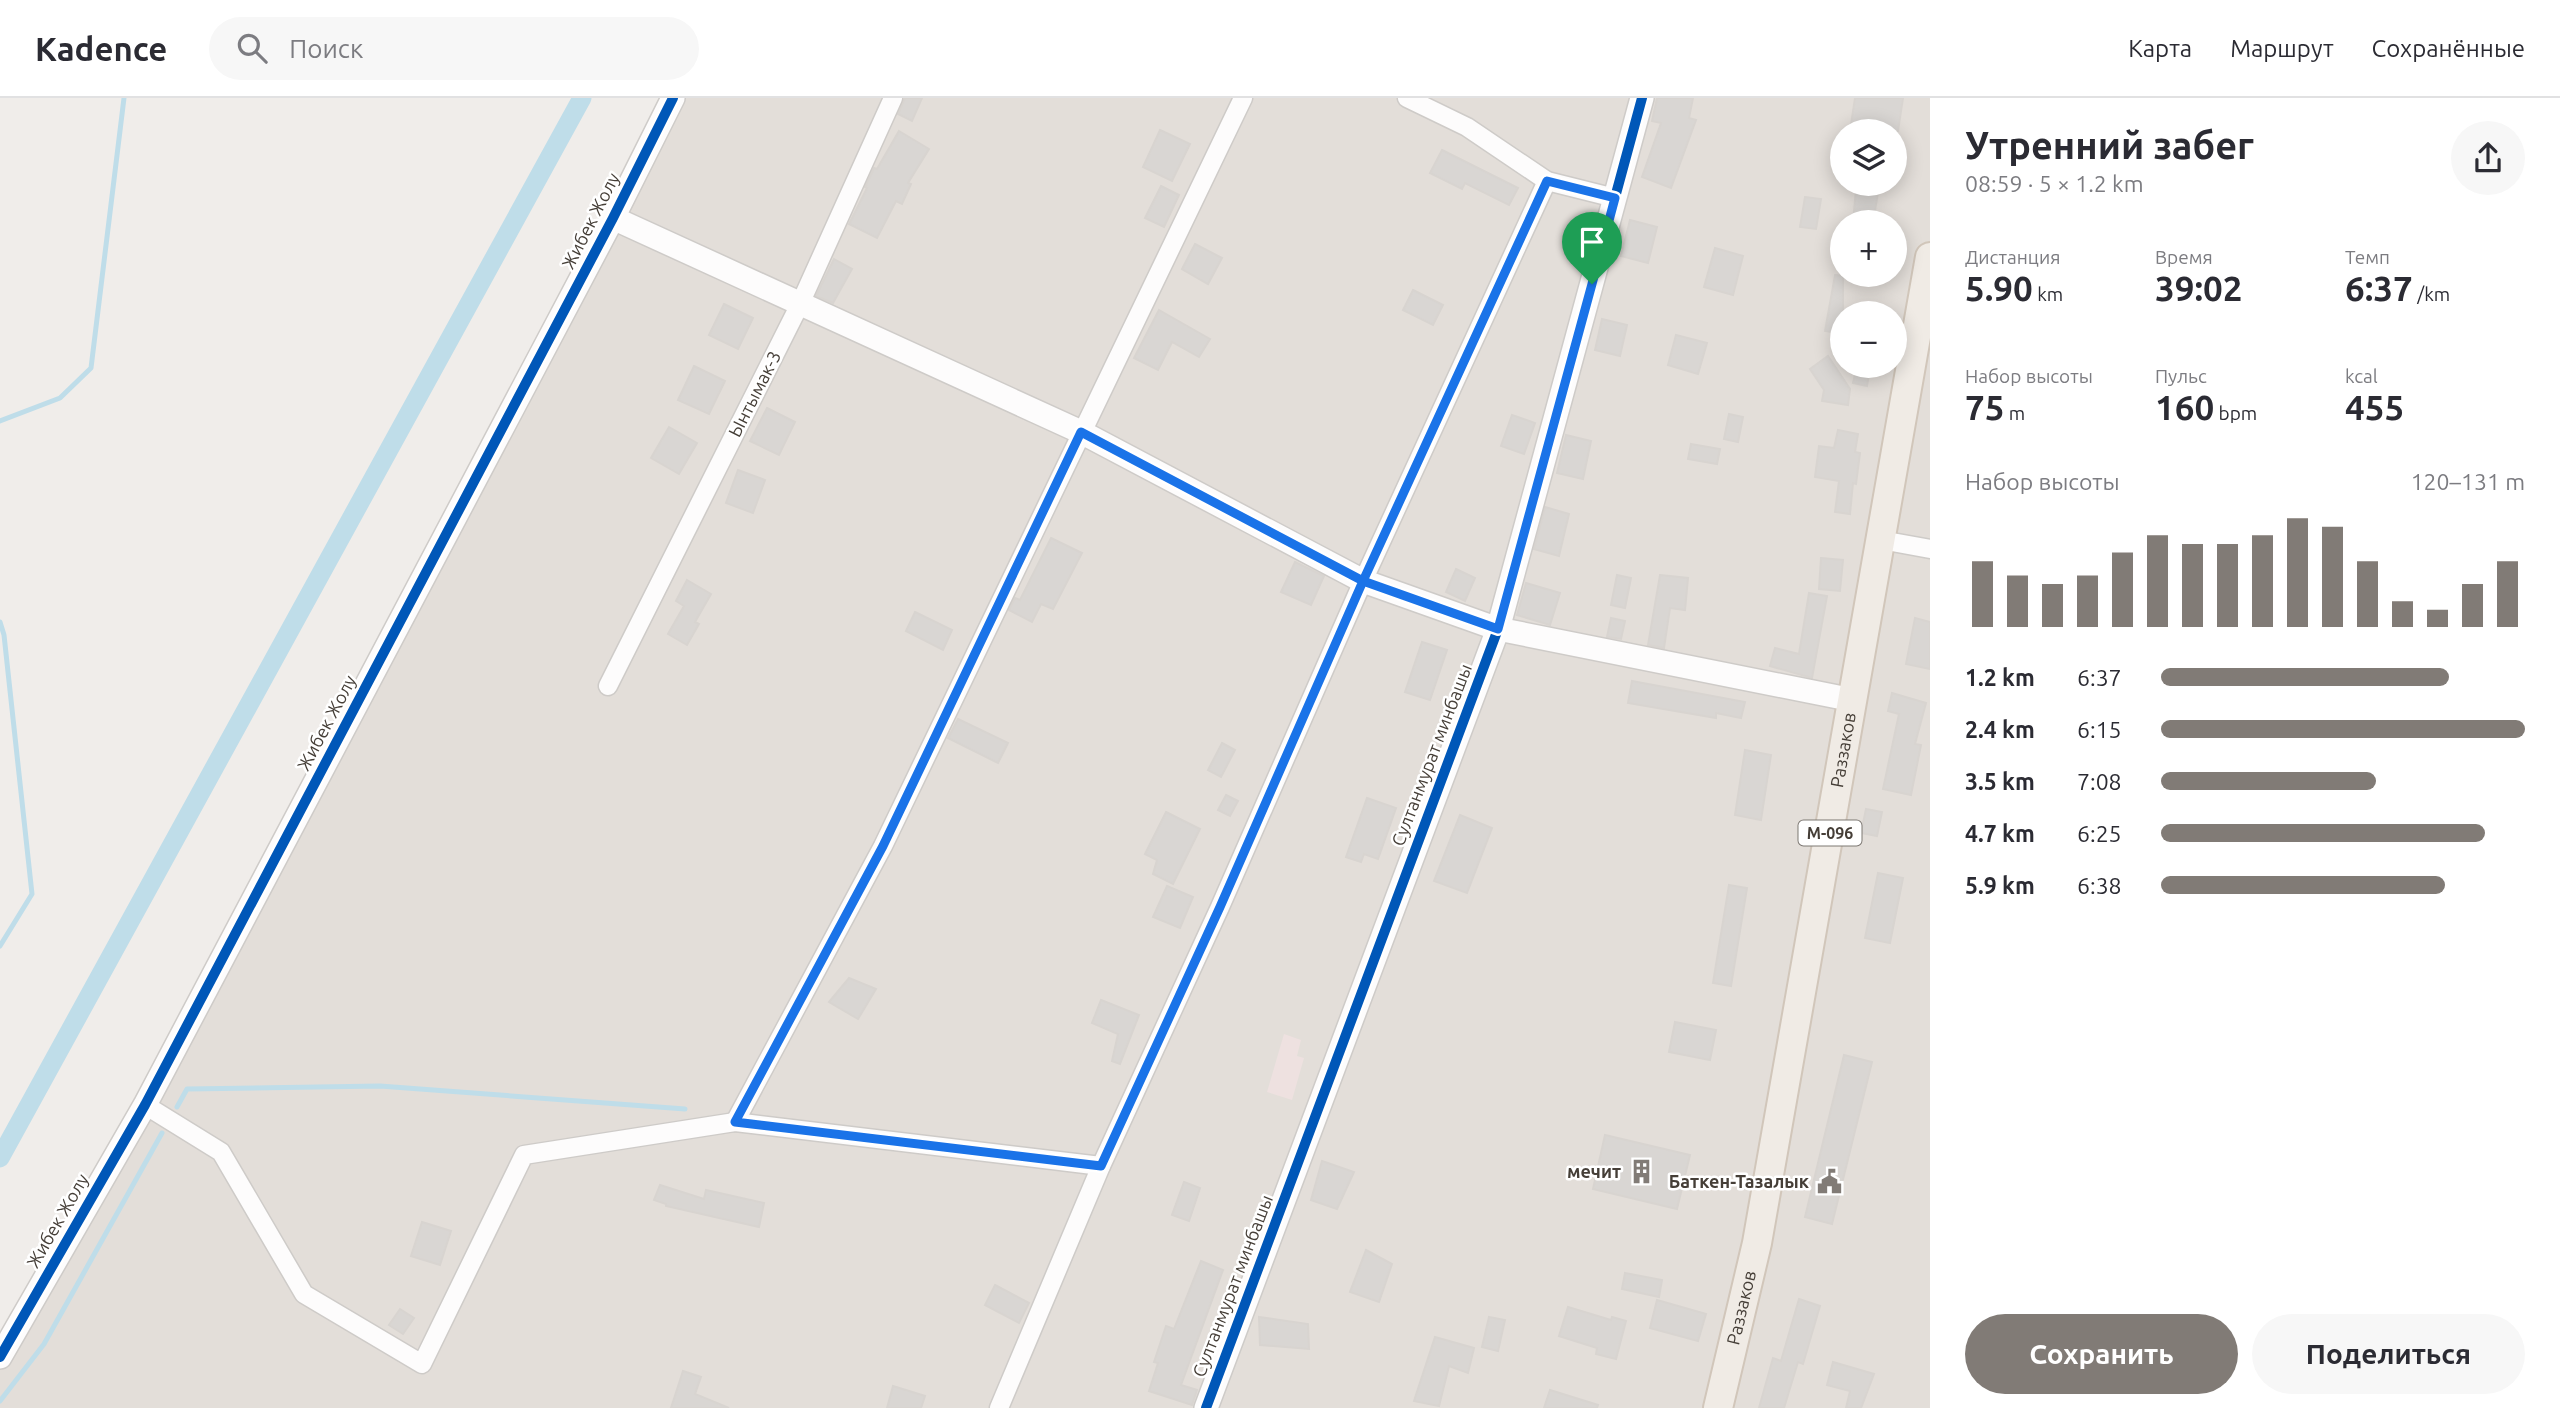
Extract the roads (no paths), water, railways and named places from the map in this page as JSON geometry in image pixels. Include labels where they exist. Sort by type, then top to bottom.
[{"type":"main road","name":"Раззаков","points":[[1718,1408],[1757,1243],[1930,257]]},
{"type":"street","name":"Жибек Жолу","points":[[0,1357],[145,1105],[613,218],[673,98]]},
{"type":"street","name":"Ынтымак-3","points":[[608,686],[800,304],[893,98]]},
{"type":"street","points":[[735,1122],[883,846],[1243,98]]},
{"type":"street","points":[[1407,98],[1467,127],[1547,181],[1615,198]]},
{"type":"street","name":"Султанмурат минбашы","points":[[1206,1408],[1498,629],[1642,98]]},
{"type":"street","points":[[999,1408],[1101,1166],[1220,907],[1363,581],[1547,181]]},
{"type":"street","points":[[613,218],[1081,432],[1363,581],[1498,629],[1853,700]]},
{"type":"street","points":[[1881,540],[1930,550]]},
{"type":"street","points":[[145,1105],[221,1152],[304,1294],[422,1364],[524,1154],[735,1122],[1101,1166]]},
{"type":"waterway","points":[[0,421],[60,398],[91,368],[124,98]]},
{"type":"waterway","points":[[0,1158],[582,98]]},
{"type":"waterway","points":[[0,622],[4,635],[32,894],[0,946]]},
{"type":"waterway","points":[[177,1107],[187,1089],[380,1086],[685,1109]]},
{"type":"waterway","points":[[0,1401],[44,1344],[162,1133]]},
{"type":"place","name":"мечит","points":[[1641,1172]]},
{"type":"place","name":"Баткен-Тазалык","points":[[1829,1182]]}]
